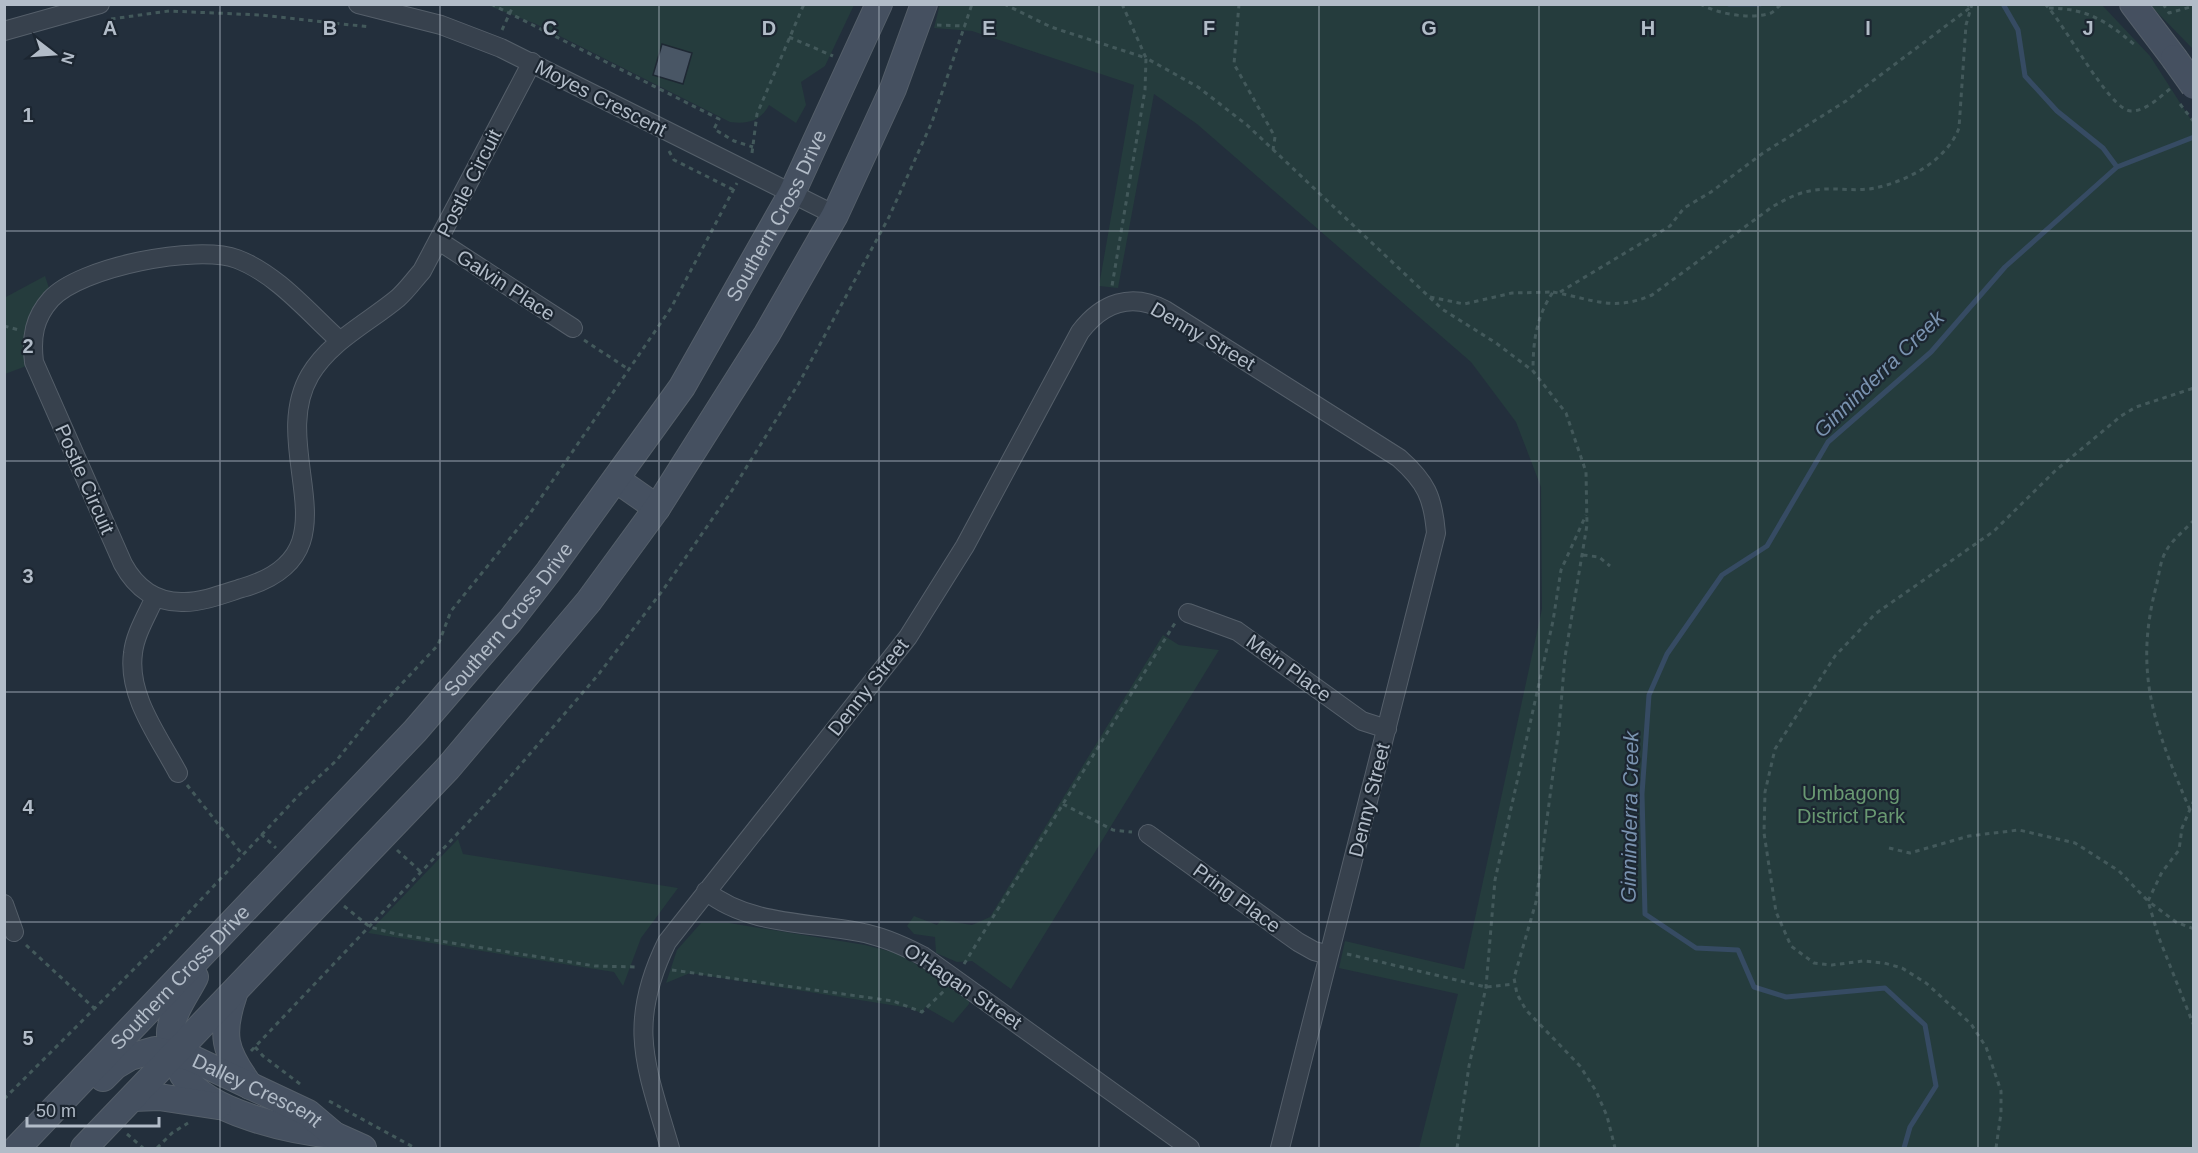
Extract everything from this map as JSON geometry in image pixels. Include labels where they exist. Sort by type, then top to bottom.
[{"type":"main road","name":"Southern Cross Drive","points":[[17,1149],[415,731],[510,621],[617,480],[682,387],[792,193],[879,4]]},
{"type":"main road","points":[[84,1149],[455,759],[589,600],[657,508],[767,334],[835,215],[893,89],[924,4]]},
{"type":"main road","points":[[2133,4],[2182,76]]},
{"type":"main road","points":[[617,480],[657,508]]},
{"type":"main road","name":"Dalley Crescent","points":[[212,946],[180,1003],[170,1027],[170,1039],[184,1077],[203,1094],[227,1108],[299,1131],[334,1135]]},
{"type":"main road","points":[[235,991],[227,1017],[226,1045],[236,1067],[250,1086]]},
{"type":"main road","name":"Dalley Crescent","points":[[37,1128],[67,1116],[115,1065],[130,1057],[155,1050],[189,1057],[308,1113],[334,1135],[363,1149]]},
{"type":"main road","points":[[133,1098],[159,1097],[227,1108]]},
{"type":"street","name":"Moyes Crescent","points":[[358,4],[441,25],[493,45],[835,215]]},
{"type":"street","points":[[4,31],[101,13]]},
{"type":"street","name":"Postle Circuit","points":[[340,341],[262,272],[221,255],[194,253],[140,262],[93,276],[65,288],[52,298],[35,323],[32,333],[32,347],[38,372],[123,564],[136,583],[155,597],[189,602],[224,594],[270,578],[282,571],[294,557],[305,528],[297,413],[309,376],[322,357],[400,296],[422,271],[531,62]]},
{"type":"street","name":"Galvin Place","points":[[439,241],[573,328]]},
{"type":"street","name":"Denny Street","points":[[670,1149],[648,1073],[642,1040],[643,1006],[654,968],[667,942],[908,636],[965,546],[1080,332],[1092,316],[1109,306],[1118,302],[1137,301],[1165,310],[1399,458],[1425,485],[1434,508],[1436,533],[1280,1149]]},
{"type":"street","points":[[155,597],[133,652],[132,672],[141,703],[178,773]]},
{"type":"street","name":"Mein Place","points":[[1188,613],[1237,631],[1362,721],[1387,729]]},
{"type":"street","name":"Pring Place","points":[[1148,834],[1298,942],[1314,951],[1330,953]]},
{"type":"street","name":"O'Hagan Street","points":[[706,891],[723,904],[745,913],[861,932],[895,941],[956,978],[1190,1149]]},
{"type":"street","points":[[4,904],[14,932]]},
{"type":"path","points":[[491,4],[719,119],[714,129],[734,141],[753,147]]},
{"type":"path","points":[[493,45],[514,4]]},
{"type":"path","points":[[752,158],[757,114],[804,4]]},
{"type":"path","points":[[965,26],[972,4]]},
{"type":"path","points":[[1004,4],[1051,27],[1146,58],[1181,77],[1223,105],[1442,309],[1496,343],[1533,371],[1566,413],[1576,436],[1586,472],[1588,512],[1565,657],[1559,728],[1536,902],[1516,964],[1514,984],[1526,1010],[1580,1066],[1596,1091],[1607,1116],[1615,1149]]},
{"type":"path","points":[[1109,306],[1145,90],[1146,58],[1122,4]]},
{"type":"path","points":[[1239,4],[1234,64],[1275,137],[1273,150]]},
{"type":"path","points":[[1700,4],[1710,10],[1755,15],[1773,13],[1782,4]]},
{"type":"path","points":[[1966,4],[1972,6]]},
{"type":"path","points":[[2044,4],[2080,50],[2105,92],[2118,106],[2131,111],[2147,106],[2182,76]]},
{"type":"path","points":[[2163,4],[2169,14],[2193,6]]},
{"type":"path","points":[[1428,296],[1464,304],[1520,292],[1553,292],[1606,304],[1623,305],[1639,301],[1652,295],[1772,207],[1794,195],[1815,190],[1874,188],[1896,181],[1940,158],[1954,142],[1959,128],[1966,25],[1972,6]]},
{"type":"path","points":[[1559,293],[1670,226],[1684,208],[1711,192],[1762,153],[1846,101],[1972,6]]},
{"type":"path","points":[[2049,8],[2070,9],[2091,14],[2114,27],[2142,52]]},
{"type":"path","points":[[101,13],[169,11],[260,15],[380,27]]},
{"type":"path","points":[[789,37],[834,57]]},
{"type":"path","points":[[4,1099],[95,1009],[261,834],[336,761],[378,710],[438,645],[451,611],[529,515],[670,308],[738,182]]},
{"type":"path","points":[[1533,371],[1536,326],[1543,306],[1553,292]]},
{"type":"path","points":[[573,328],[575,335],[628,369]]},
{"type":"path","points":[[1996,1149],[2001,1113],[2001,1091],[1986,1047],[1971,1024],[1926,983],[1902,968],[1863,961],[1832,965],[1814,963],[1791,946],[1776,912],[1764,833],[1765,792],[1775,749],[1834,656],[1875,614],[1994,531],[2055,471],[2121,416],[2136,407],[2193,388]]},
{"type":"path","points":[[1457,1149],[1469,1066],[1486,987],[1495,879],[1551,630],[1561,570],[1588,512]]},
{"type":"path","points":[[2190,810],[2165,751],[2151,709],[2145,660],[2149,615],[2166,552],[2193,520]]},
{"type":"path","points":[[1582,555],[1599,557],[1610,566]]},
{"type":"path","points":[[370,927],[396,934],[595,966],[654,968],[893,1001],[922,1012],[956,978],[1172,625],[1188,613]]},
{"type":"path","points":[[178,773],[242,854]]},
{"type":"path","points":[[2193,800],[2182,828],[2180,850],[2162,872],[2148,901],[2159,938],[2193,1026]]},
{"type":"path","points":[[1063,804],[1113,830],[1148,834]]},
{"type":"path","points":[[1889,848],[1910,853],[1969,836],[2019,830],[2075,843],[2119,871],[2148,901],[2176,922],[2193,929]]},
{"type":"path","points":[[261,834],[278,850]]},
{"type":"path","points":[[394,847],[421,872]]},
{"type":"path","points":[[14,932],[95,1009]]},
{"type":"path","points":[[1330,953],[1486,987],[1514,984]]},
{"type":"path","points":[[255,1047],[263,1056],[308,1090]]},
{"type":"path","points":[[319,1096],[415,1149]]},
{"type":"green space","name":"Umbagong District Park","points":[[940,4],[2102,5],[2150,56],[2193,123],[2193,1148],[1419,1148],[1458,994],[1339,968],[1345,941],[1464,969],[1542,609],[1541,487],[1516,422],[1471,362],[1197,124],[1154,94],[1118,288],[1099,286],[1134,85],[972,31],[934,28]]},
{"type":"green space","points":[[487,5],[854,5],[825,66],[801,82],[806,105],[796,123],[769,105],[762,115],[753,121],[742,123],[730,122],[536,24]]},
{"type":"green space","points":[[2150,5],[2193,5],[2193,49],[2189,45]]},
{"type":"green space","points":[[45,276],[50,291],[29,365],[5,374],[4,298]]},
{"type":"green space","points":[[1163,635],[1179,645],[1219,650],[1011,989],[972,961],[957,962],[936,953],[935,937],[914,934],[907,926],[914,916],[937,925],[941,920],[972,925],[990,917]]},
{"type":"green space","points":[[458,839],[463,854],[678,888],[641,938],[623,986],[614,972],[368,933]]},
{"type":"green space","points":[[701,923],[729,923],[865,945],[900,954],[969,998],[969,1004],[953,1023],[925,1007],[923,1014],[910,1008],[690,973],[666,983],[677,950]]},
{"type":"building","points":[[662,44],[692,53],[683,84],[653,75]]},
{"type":"waterway","points":[[1729,4],[1760,4]]},
{"type":"waterway","points":[[2003,4],[2018,30],[2025,76],[2057,111],[2103,148],[2117,167]]},
{"type":"waterway","name":"Ginninderra Creek","points":[[1904,1148],[1910,1127],[1936,1086],[1925,1025],[1885,988],[1786,997],[1754,987],[1738,950],[1696,948],[1645,914],[1642,794],[1649,695],[1667,654],[1722,575],[1767,546],[1828,442],[1931,352],[2005,267],[2117,167],[2194,137]]}]
